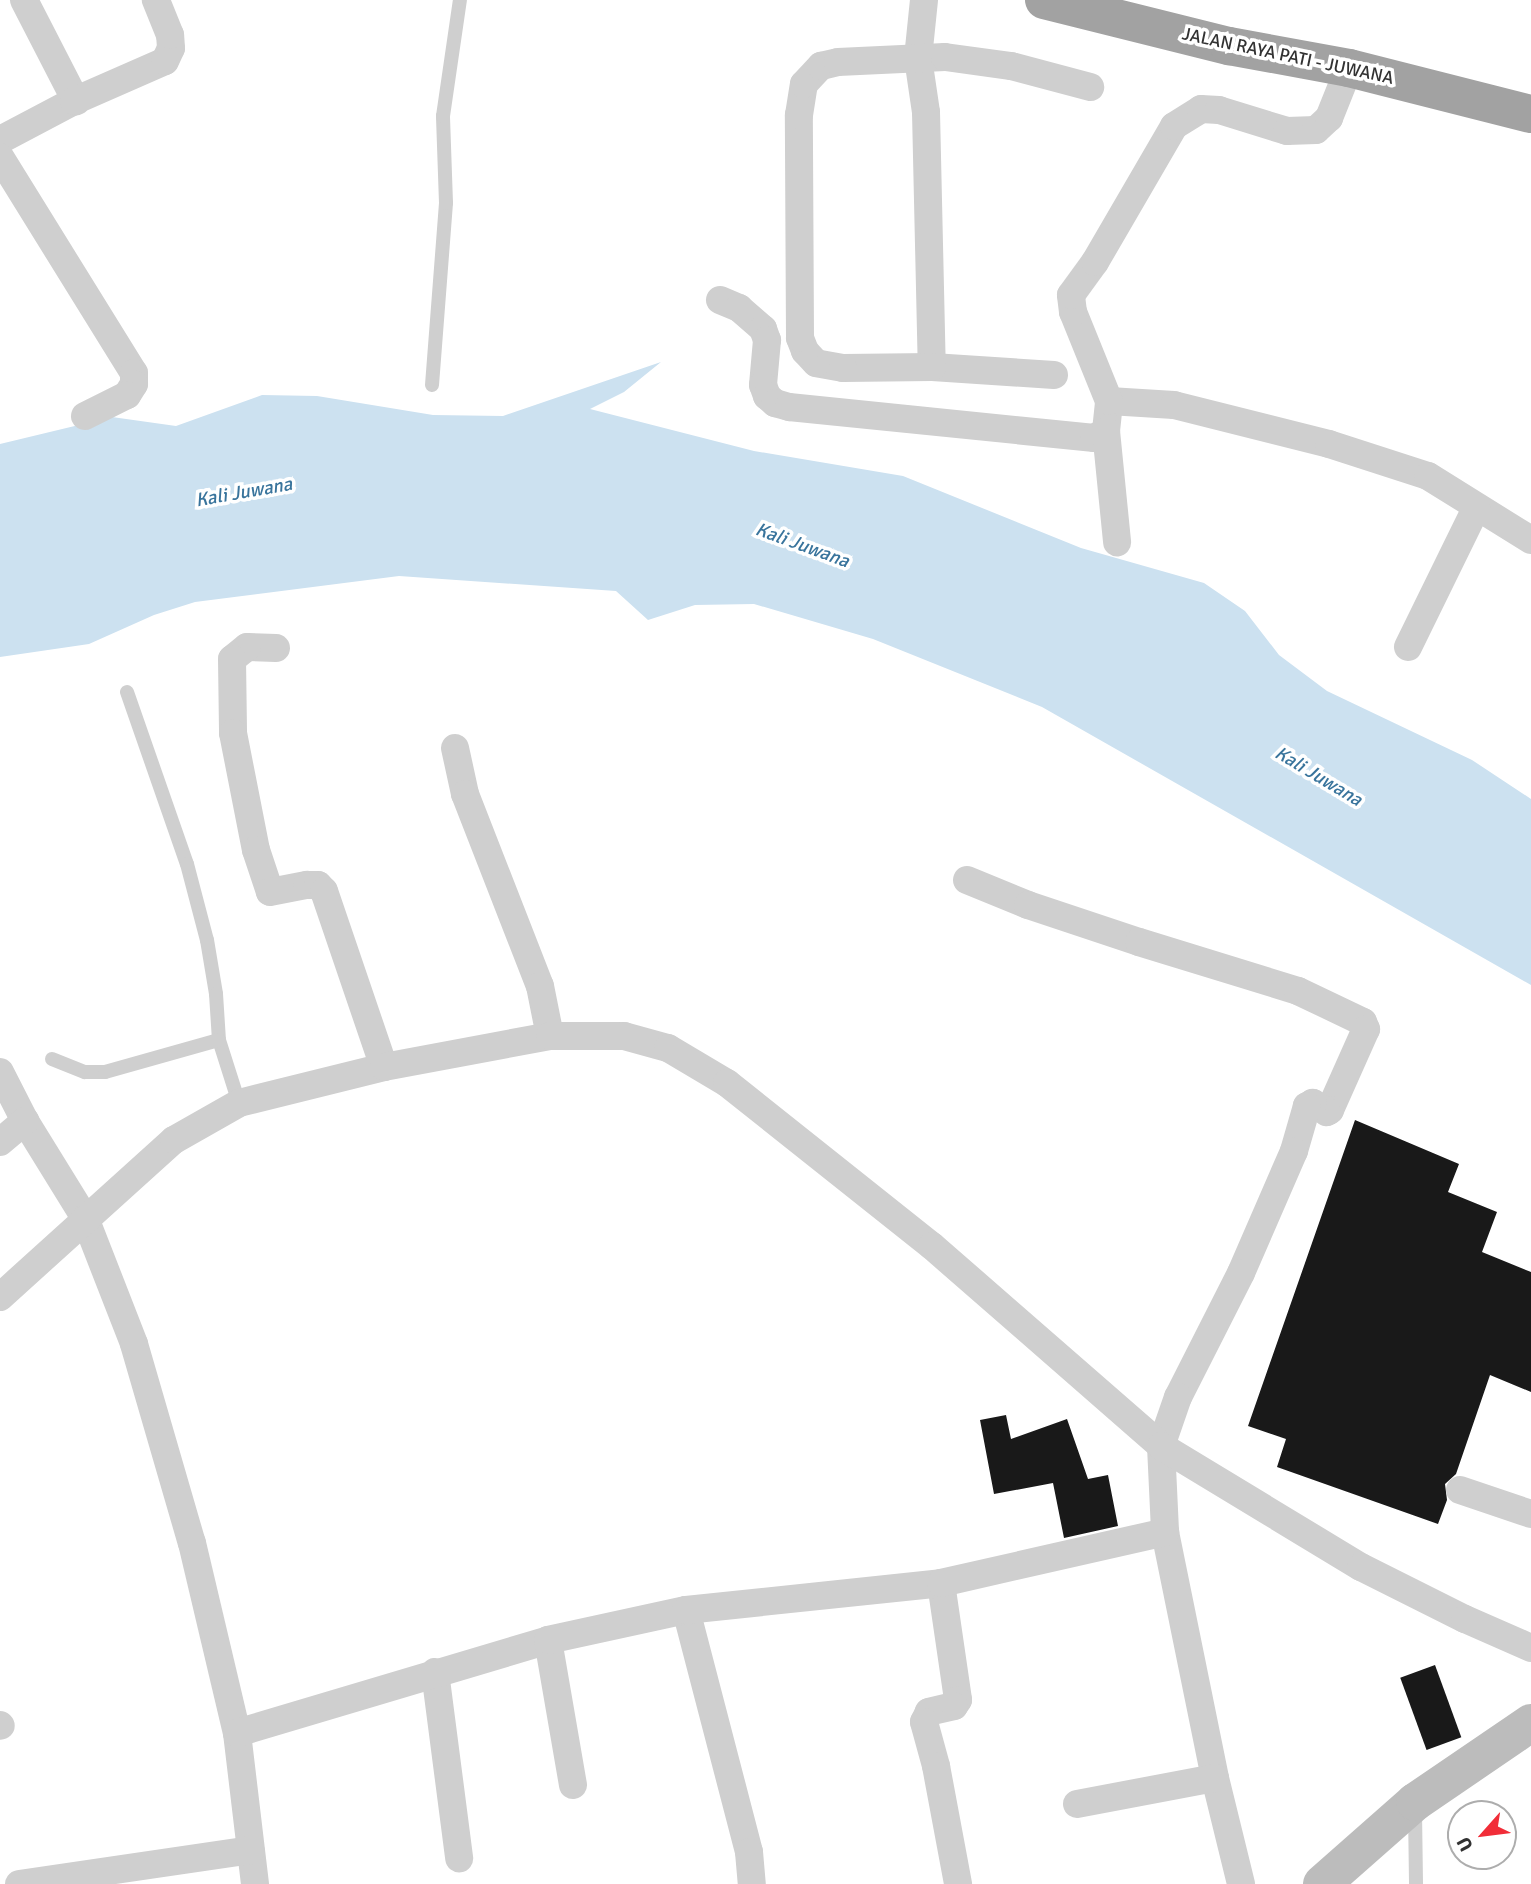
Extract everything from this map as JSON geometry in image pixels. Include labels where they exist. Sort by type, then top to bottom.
[{"type":"highway","name":"JALAN RAYA PATI - JUWANA","points":[[1065,3],[1229,46],[1349,68],[1531,114]]},
{"type":"main road","points":[[1322,1884],[1415,1802],[1531,1723]]},
{"type":"street","points":[[24,0],[75,101]]},
{"type":"street","points":[[0,141],[75,101],[159,64],[169,55],[170,34],[156,0]]},
{"type":"street","points":[[924,0],[918,58],[926,112],[932,367]]},
{"type":"street","points":[[1054,375],[932,367],[843,368],[816,363],[805,351],[800,338],[799,115],[804,84],[821,66],[838,62],[945,57],[1011,66],[1090,87]]},
{"type":"street","points":[[1118,542],[1107,431],[1109,401],[1073,312],[1071,295],[1095,262],[1174,126],[1201,109],[1219,110],[1287,131],[1315,130],[1329,118],[1349,68]]},
{"type":"street","points":[[0,157],[134,373],[134,384],[127,395],[119,402],[85,416]]},
{"type":"street","points":[[720,299],[738,308],[763,329],[767,340],[763,385],[767,396],[775,403],[838,413],[1072,437],[1094,438],[1107,431]]},
{"type":"street","points":[[1109,401],[1174,405],[1207,416],[1329,444],[1427,475],[1531,540]]},
{"type":"street","points":[[1408,647],[1476,508]]},
{"type":"street","points":[[275,648],[247,647],[232,659],[233,733],[256,850],[270,892],[307,885],[318,885],[324,891],[384,1068]]},
{"type":"street","points":[[455,748],[465,794],[540,986],[550,1037]]},
{"type":"street","points":[[967,880],[1028,905],[1298,991],[1363,1023],[1366,1029],[1330,1110],[1321,1110],[1313,1103],[1307,1106],[1294,1151],[1241,1273],[1178,1397],[1161,1446],[1165,1532],[1215,1778],[1241,1884]]},
{"type":"street","points":[[0,1297],[174,1140],[239,1103],[384,1068],[550,1037],[624,1036],[668,1048],[727,1083],[932,1246],[1161,1446],[1361,1567],[1465,1619],[1530,1639]]},
{"type":"street","points":[[0,1072],[25,1121],[85,1218],[134,1344],[172,1470],[237,1733],[255,1884]]},
{"type":"street","points":[[0,1142],[25,1121]]},
{"type":"street","points":[[1460,1490],[1531,1514]]},
{"type":"street","points":[[237,1733],[326,1709],[435,1672],[548,1640],[686,1610],[941,1583],[1165,1532]]},
{"type":"street","points":[[941,1583],[958,1700],[954,1706],[929,1712],[924,1722],[936,1766],[958,1884]]},
{"type":"street","points":[[686,1610],[749,1852],[752,1884]]},
{"type":"street","points":[[548,1640],[573,1785]]},
{"type":"street","points":[[435,1672],[459,1858]]},
{"type":"street","points":[[1077,1804],[1215,1778]]},
{"type":"street","points":[[19,1884],[251,1850]]},
{"type":"lane","points":[[432,385],[446,203],[443,116],[460,0]]},
{"type":"lane","points":[[127,692],[187,864],[207,940],[216,994],[219,1041],[239,1103]]},
{"type":"lane","points":[[52,1059],[85,1072],[105,1072],[219,1041]]},
{"type":"lane","points":[[1415,1802],[1416,1884]]},
{"type":"water","name":"Kali Juwana","points":[[661,362],[624,392],[590,409],[754,451],[903,476],[1081,548],[1204,583],[1245,611],[1279,655],[1327,691],[1472,760],[1531,799],[1531,985],[1042,707],[873,639],[754,604],[695,605],[648,620],[616,591],[399,576],[195,602],[154,615],[89,644],[0,657],[0,444],[112,417],[176,426],[262,395],[317,396],[433,415],[503,416]]},
{"type":"building","points":[[1355,1120],[1459,1164],[1448,1192],[1497,1212],[1482,1252],[1531,1272],[1531,1392],[1490,1375],[1456,1474],[1445,1484],[1447,1500],[1438,1524],[1277,1467],[1286,1439],[1248,1426]]},
{"type":"building","points":[[1006,1415],[1011,1439],[1067,1419],[1088,1479],[1108,1475],[1118,1526],[1064,1538],[1053,1483],[994,1494],[980,1420]]},
{"type":"building","points":[[1435,1665],[1461,1737],[1427,1750],[1400,1678]]}]
